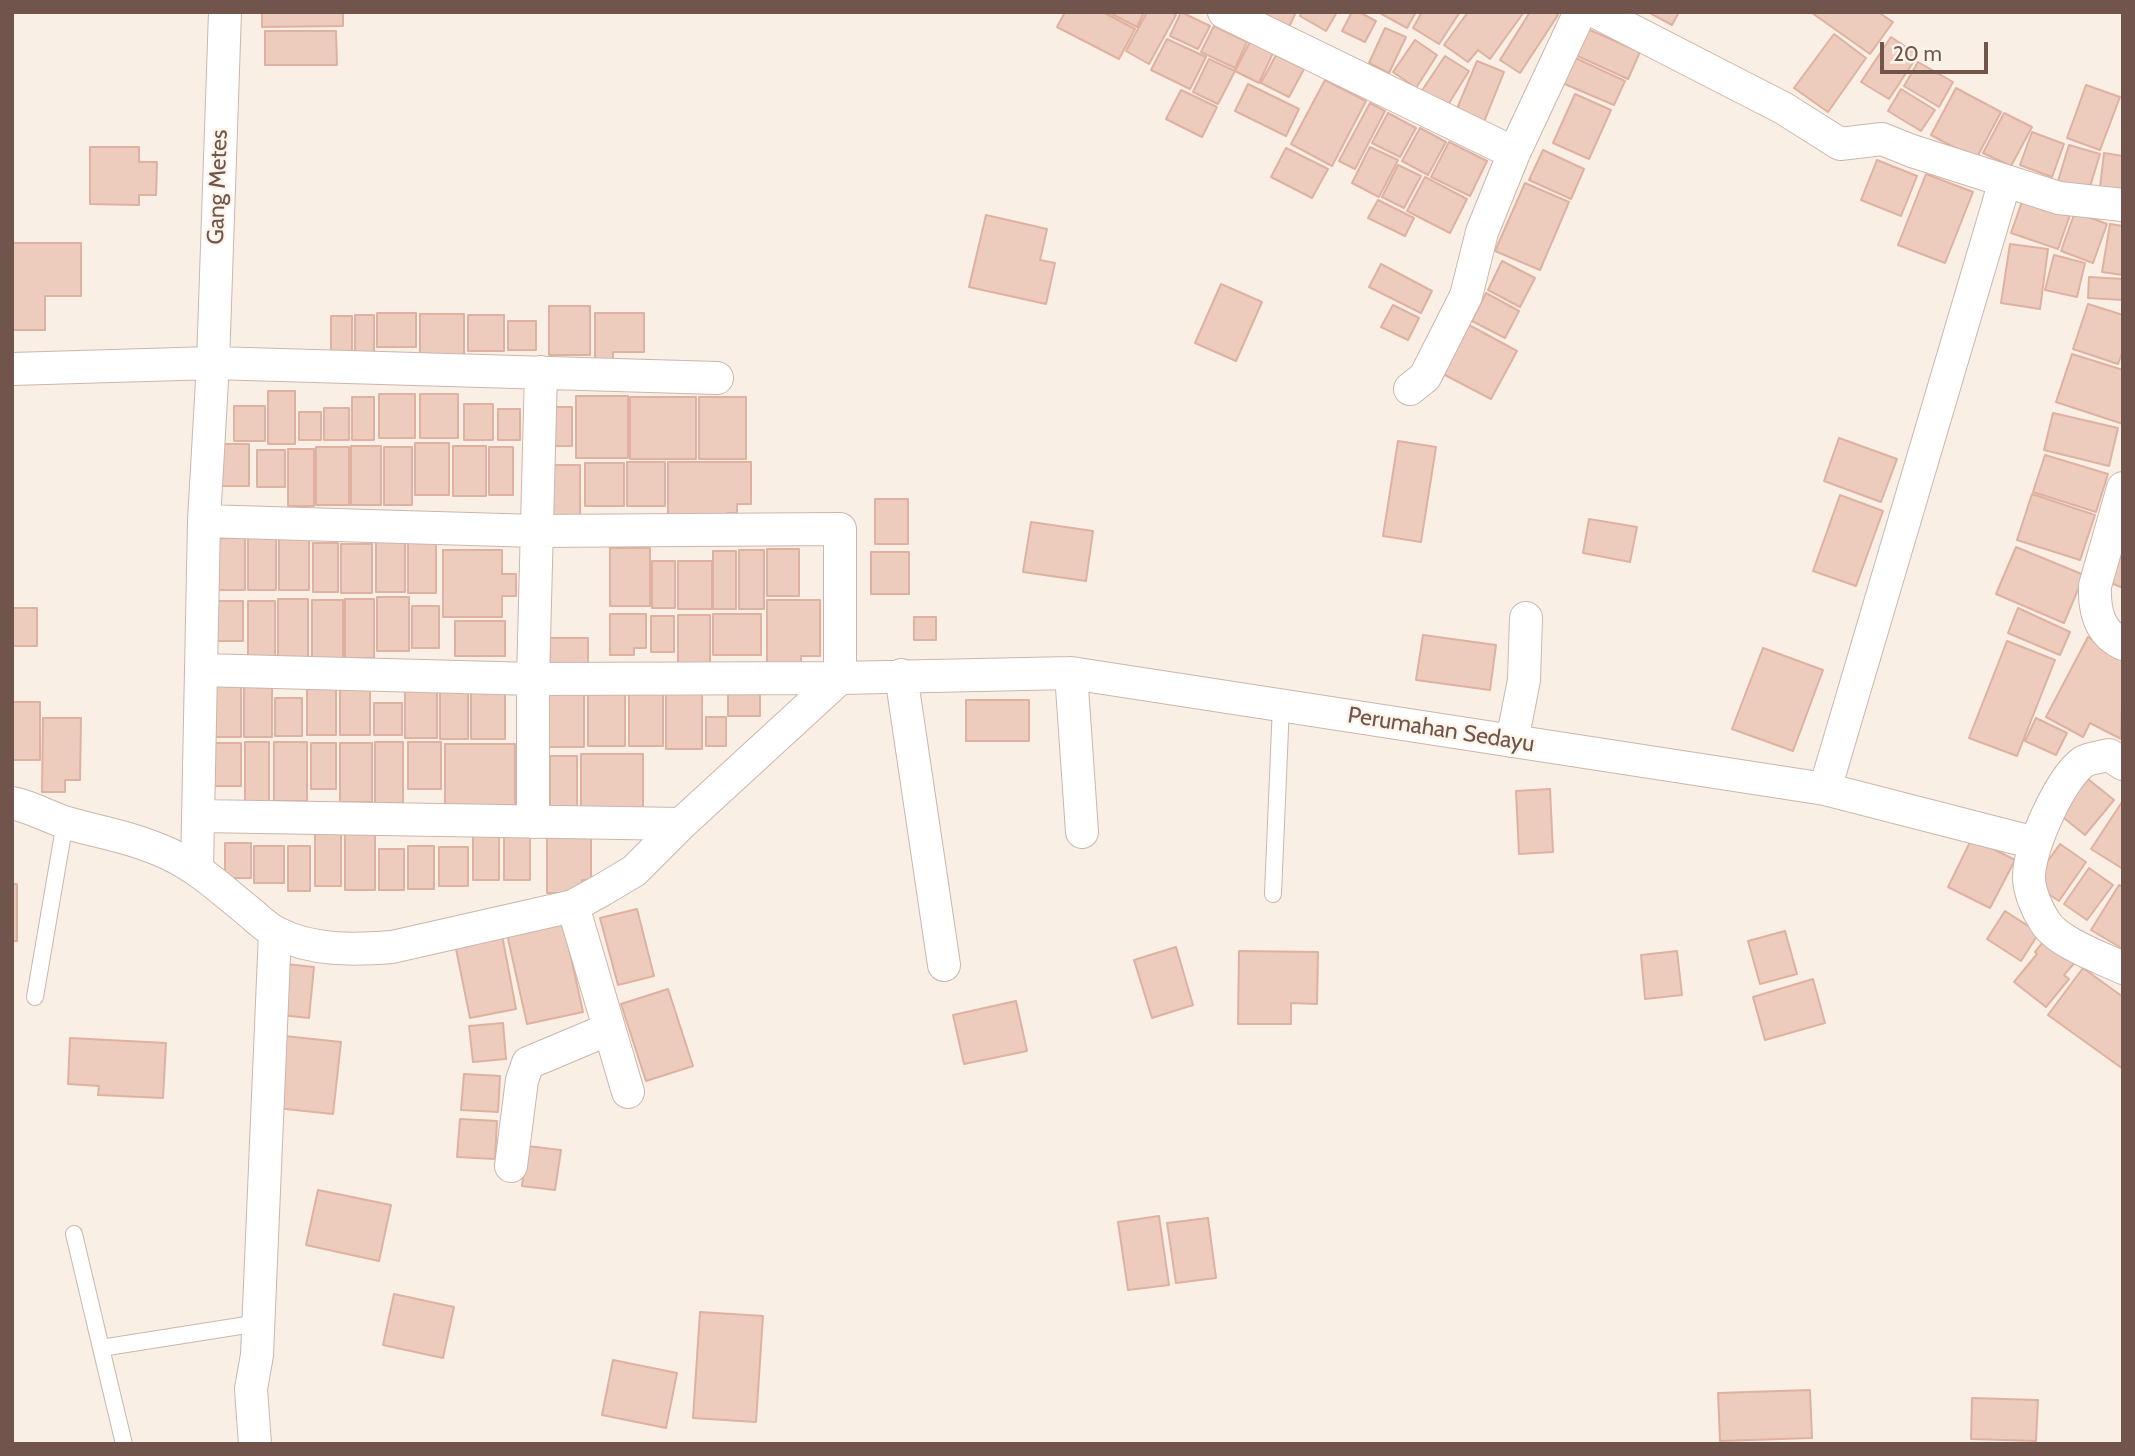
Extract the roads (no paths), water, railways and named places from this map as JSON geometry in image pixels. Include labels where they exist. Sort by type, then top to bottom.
[{"type":"street","name":"Gang Metes","points":[[197,869],[204,521],[213,363],[225,12]]},
{"type":"street","points":[[1224,12],[1514,153]]},
{"type":"street","points":[[1410,389],[1425,377],[1430,369],[1466,296],[1482,232],[1514,153],[1580,12]]},
{"type":"street","points":[[1596,12],[1783,108],[1840,144],[1882,139],[2059,198],[2123,205]]},
{"type":"street","points":[[1825,789],[2005,181]]},
{"type":"street","points":[[12,369],[213,363],[717,378]]},
{"type":"street","points":[[533,822],[533,679],[541,372]]},
{"type":"street","points":[[2123,488],[2095,586],[2097,615],[2103,628],[2113,639],[2123,644]]},
{"type":"street","points":[[12,803],[65,822],[116,834],[169,854],[197,869],[275,932],[299,942],[328,948],[382,948],[573,906],[634,871],[681,824],[840,678],[841,529],[536,531],[204,521]]},
{"type":"street","points":[[1512,741],[1524,680],[1526,618]]},
{"type":"street","name":"Perumahan Sedayu","points":[[201,670],[533,679],[840,678],[1071,673],[1825,789],[2035,843]]},
{"type":"street","points":[[1071,673],[1083,832]]},
{"type":"street","points":[[901,675],[944,965]]},
{"type":"street","points":[[2118,752],[2085,761],[2067,779],[2035,843],[2029,877],[2034,899],[2046,925],[2060,936],[2123,968]]},
{"type":"street","points":[[200,816],[681,824]]},
{"type":"street","points":[[573,906],[628,1093]]},
{"type":"street","points":[[255,1444],[251,1389],[259,1323],[275,932]]},
{"type":"street","points":[[511,1166],[522,1080],[528,1063],[608,1029]]},
{"type":"lane","points":[[1273,894],[1281,705]]},
{"type":"lane","points":[[35,997],[65,822]]},
{"type":"lane","points":[[74,1234],[124,1444]]},
{"type":"lane","points":[[101,1348],[259,1323]]}]
